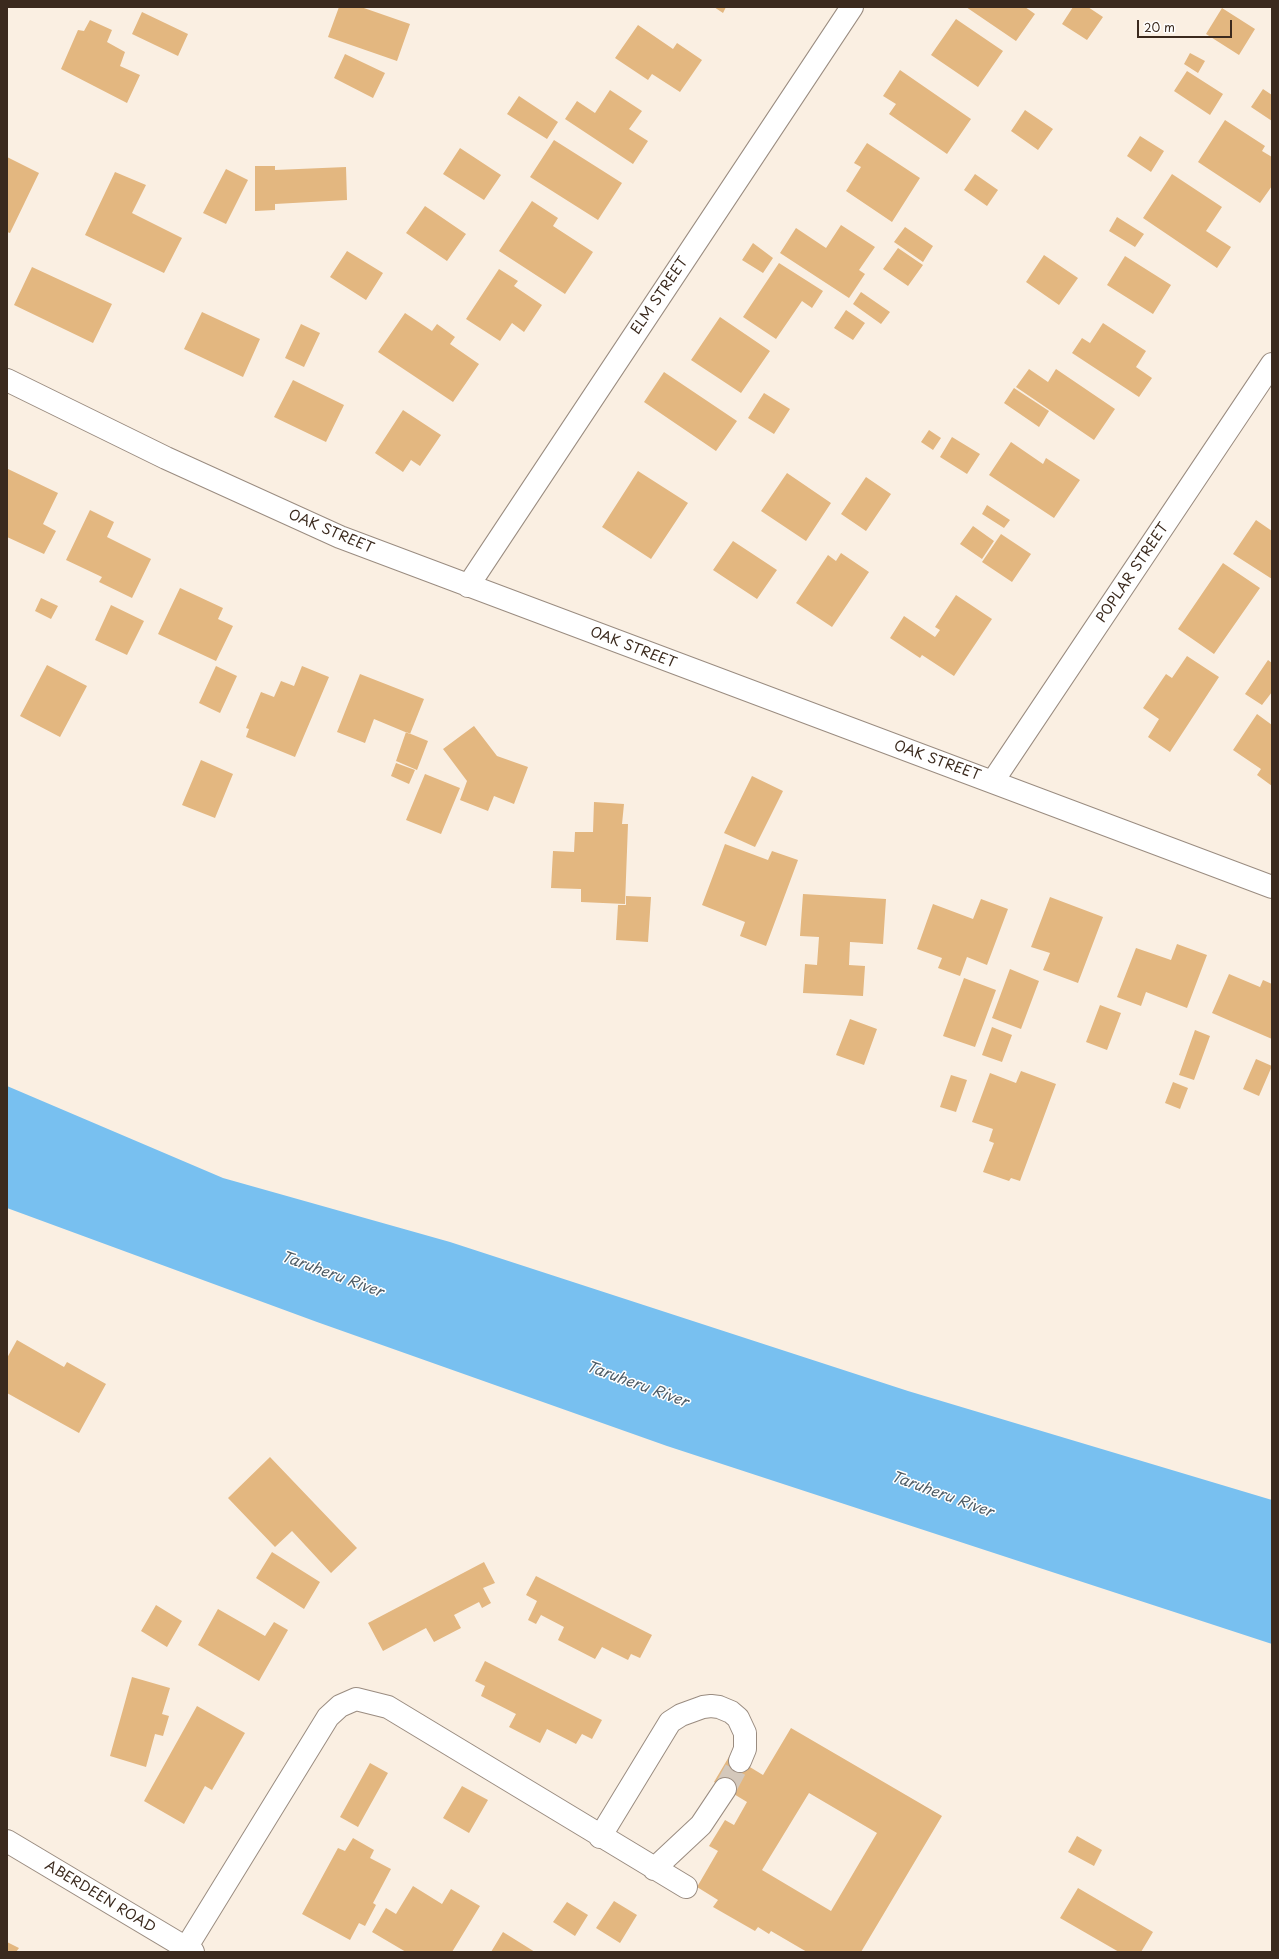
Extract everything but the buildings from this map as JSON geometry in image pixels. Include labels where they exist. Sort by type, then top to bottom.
[{"type":"street","name":"ELM STREET","points":[[468,586],[852,7]]},
{"type":"street","name":"POPLAR STREET","points":[[993,781],[1272,364]]},
{"type":"street","name":"OAK STREET","points":[[7,380],[166,458],[340,537],[1272,887]]},
{"type":"street","points":[[190,1950],[328,1717],[340,1706],[356,1699],[388,1707],[686,1887]]},
{"type":"street","points":[[600,1836],[670,1722],[682,1715],[703,1707],[711,1706],[719,1707],[731,1712],[738,1718],[746,1733],[745,1749],[740,1761]]},
{"type":"street","points":[[654,1869],[701,1825],[725,1789]]},
{"type":"street","name":"ABERDEEN ROAD","points":[[7,1841],[190,1950]]},
{"type":"water","name":"Taruheru River","points":[[7,1086],[223,1178],[450,1242],[908,1391],[1272,1500],[1272,1644],[667,1446],[317,1322],[7,1208]]},
{"type":"tunnel","points":[[725,1789],[740,1761]]}]
